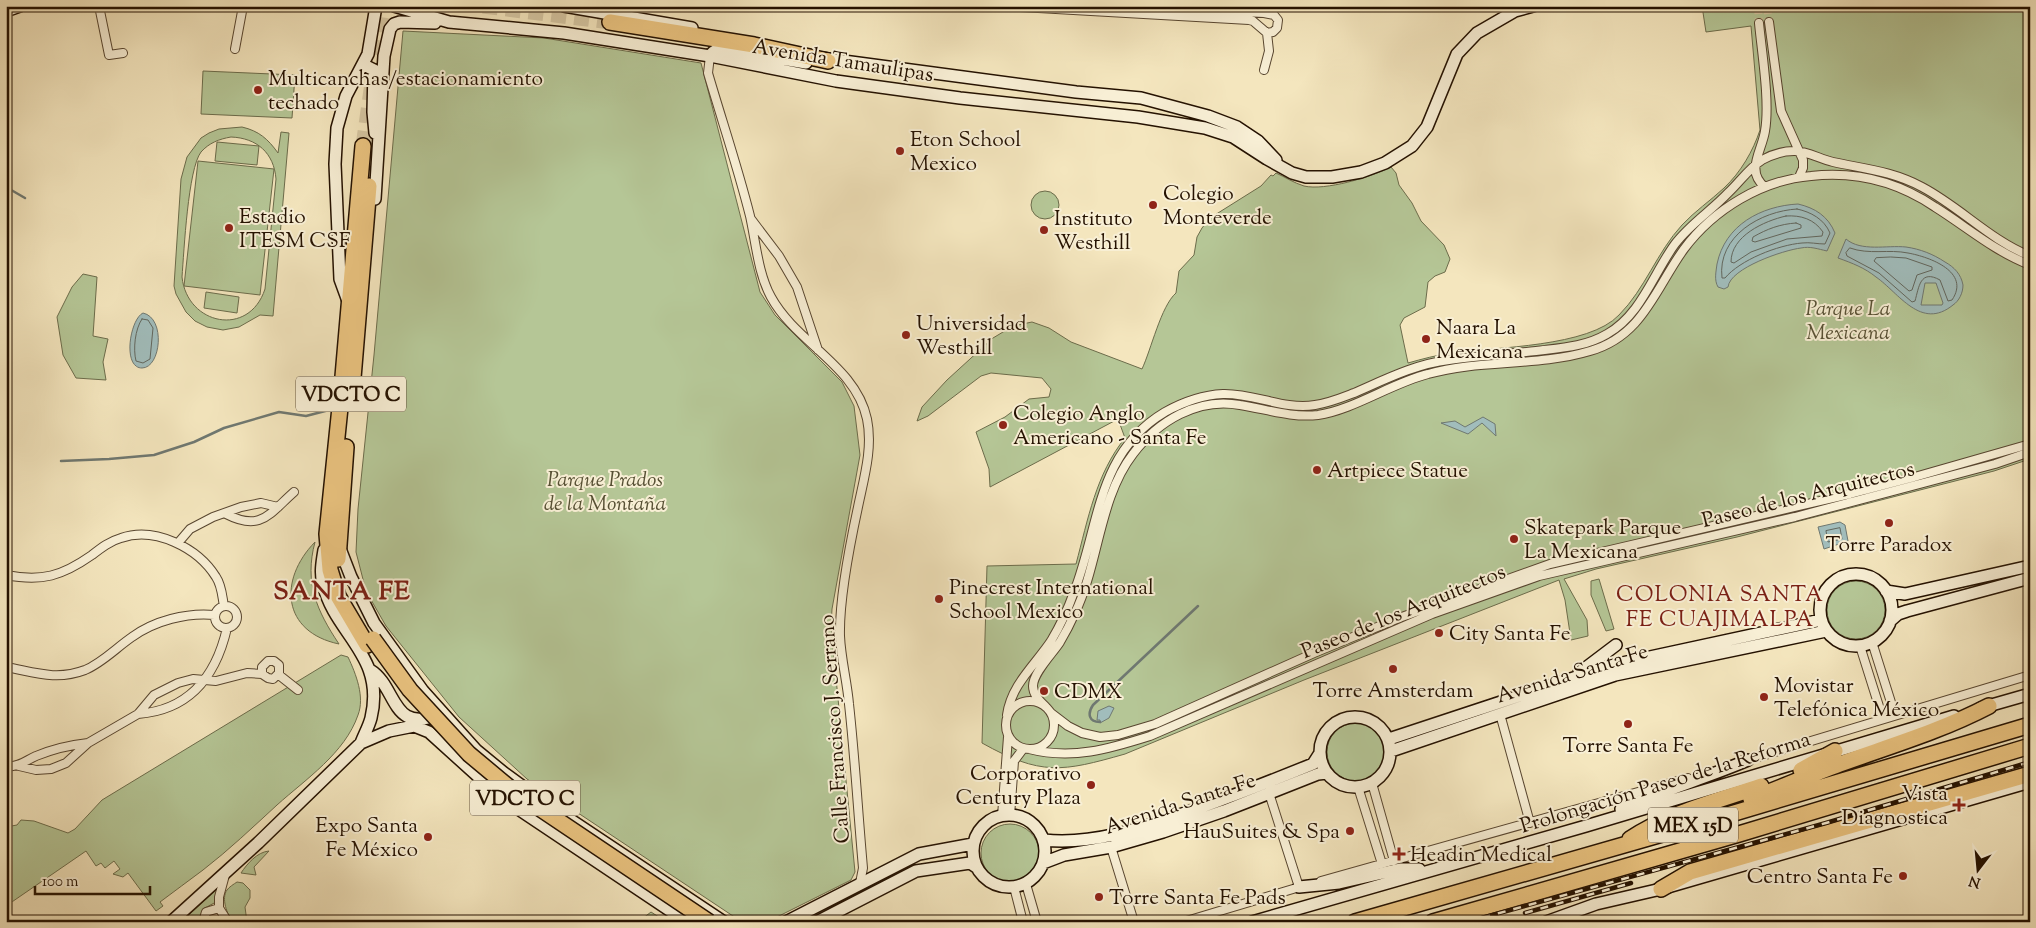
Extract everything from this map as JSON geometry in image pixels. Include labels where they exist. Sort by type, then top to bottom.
[{"type":"highway","points":[[610,22],[754,45],[828,61]]},
{"type":"highway","name":"VDCTO C","points":[[372,146],[342,388],[332,538],[344,585],[370,642],[403,697],[463,761],[526,811],[693,922]]},
{"type":"highway","name":"VDCTO C","points":[[370,642],[410,690],[469,754],[511,789],[718,921]]},
{"type":"highway","points":[[1704,822],[1731,806],[1842,764],[1902,744],[1966,718],[1989,706]]},
{"type":"highway","name":"MEX 15D","points":[[1354,922],[1704,822],[2030,725]]},
{"type":"highway","name":"MEX 15D","points":[[1433,922],[1748,831],[2030,746]]},
{"type":"highway","points":[[1618,847],[1648,827],[1709,803],[1769,784],[1800,771],[1834,751]]},
{"type":"highway","points":[[1661,889],[1690,872],[2030,774]]},
{"type":"street","points":[[6,11],[20,6]]},
{"type":"street","points":[[99,6],[109,55],[123,53]]},
{"type":"street","points":[[235,49],[243,6]]},
{"type":"street","points":[[354,301],[340,279],[335,164],[337,128],[346,96],[354,78],[364,65],[368,54],[376,6]]},
{"type":"street","name":"Avenida Tamaulipas","points":[[394,6],[448,22],[564,33],[710,56],[836,80],[960,98],[1138,117],[1205,128],[1233,137],[1292,173],[1306,177],[1332,177],[1361,172],[1385,162],[1412,146],[1428,127],[1456,54],[1477,33],[1515,11],[1533,6]]},
{"type":"street","name":"Avenida Tamaulipas","points":[[564,6],[771,43],[828,61],[1076,92],[1142,98],[1208,116],[1237,127],[1258,141],[1280,165]]},
{"type":"street","points":[[1004,6],[1249,20],[1257,23],[1267,33],[1269,51],[1264,70]]},
{"type":"street","points":[[1110,6],[1274,15],[1278,20],[1277,28],[1273,32],[1267,33]]},
{"type":"street","points":[[372,146],[384,56],[390,29],[400,22],[448,22]]},
{"type":"street","points":[[1769,22],[1781,111],[1804,164],[1799,177]]},
{"type":"street","points":[[1759,23],[1766,118],[1764,138],[1754,166],[1756,178],[1765,187]]},
{"type":"street","points":[[710,56],[713,51],[718,49],[809,64],[828,61]]},
{"type":"street","name":"Calle Francisco J. Serrano","points":[[710,56],[708,73],[750,216],[762,272],[771,297],[786,318],[839,370],[860,398],[867,418],[869,441],[866,472],[842,602],[840,637],[849,704],[863,868],[860,883]]},
{"type":"street","points":[[364,65],[374,70],[374,130],[372,146]]},
{"type":"street","points":[[1138,117],[1142,98]]},
{"type":"street","points":[[1006,816],[1008,737],[1006,730],[1007,715],[1013,692],[1050,641],[1065,614],[1078,583],[1109,475],[1131,441],[1155,418],[1192,400],[1222,394],[1280,404],[1313,406],[1329,403],[1414,368],[1437,362],[1566,348],[1587,343],[1608,334],[1632,313],[1680,238],[1694,223],[1731,191],[1754,166],[1769,157],[1783,152],[1799,151],[1833,162],[1883,171],[1908,180],[1942,199],[2005,244],[2030,256]]},
{"type":"street","points":[[1008,737],[1017,746],[1026,749],[1042,746],[1052,735],[1054,720],[1035,694],[1034,680],[1062,640],[1086,586],[1117,479],[1135,452],[1158,428],[1181,414],[1210,404],[1239,404],[1285,414],[1314,415],[1329,412],[1427,374],[1568,356],[1595,350],[1613,342],[1630,330],[1644,313],[1683,251],[1700,230],[1729,206],[1765,187],[1799,177],[1844,175],[1869,178],[1896,186],[1932,205],[2002,253],[2030,265]]},
{"type":"street","name":"Calle Francisco J. Serrano","points":[[750,216],[779,256],[797,288],[819,352]]},
{"type":"street","points":[[1608,334],[1613,342]]},
{"type":"street","points":[[1313,406],[1314,415]]},
{"type":"street","name":"Paseo de los Arquitectos","points":[[1026,749],[1063,755],[1114,747],[1150,736],[1432,614],[1487,593],[1562,569],[1725,534],[1912,482],[2030,444]]},
{"type":"street","name":"Paseo de los Arquitectos","points":[[1048,710],[1068,726],[1082,734],[1108,737],[1155,724],[1314,653],[1517,574],[1560,561],[1995,464],[2030,452]]},
{"type":"street","points":[[226,514],[238,520],[253,522],[264,519],[294,492]]},
{"type":"street","points":[[178,543],[190,529],[213,517],[250,504],[261,503],[278,506]]},
{"type":"street","points":[[1724,525],[1725,534]]},
{"type":"street","points":[[6,575],[40,579],[60,575],[75,567],[108,543],[121,537],[138,534],[153,536],[178,543],[196,554],[216,577],[221,587],[224,606]]},
{"type":"street","points":[[332,538],[321,568],[322,583],[328,599],[370,670],[374,703],[371,719],[361,743]]},
{"type":"street","points":[[332,538],[374,624],[423,692],[476,750],[541,800],[718,921]]},
{"type":"street","points":[[1560,561],[1562,569]]},
{"type":"street","points":[[1886,592],[1905,594],[2030,566]]},
{"type":"street","points":[[1890,621],[1890,601],[1886,592],[1879,583],[1869,577],[1858,574],[1847,575],[1828,587],[1822,596],[1820,607],[1821,620],[1826,631],[1841,643],[1860,646],[1872,642],[1882,634],[1890,621],[1898,614],[2030,578]]},
{"type":"street","points":[[1078,583],[1086,586]]},
{"type":"street","points":[[138,714],[156,713],[191,696],[218,658],[227,628],[234,624],[237,616],[232,608],[224,606],[215,615],[216,623],[227,628]]},
{"type":"street","points":[[6,667],[44,675],[73,673],[94,665],[133,636],[150,627],[193,614],[215,615]]},
{"type":"street","name":"Avenida Santa Fe","points":[[1389,739],[1613,665],[1821,620]]},
{"type":"street","name":"Avenida Santa Fe","points":[[1391,751],[1615,675],[1826,631]]},
{"type":"street","points":[[1872,642],[1895,715]]},
{"type":"street","points":[[1572,678],[1616,645]]},
{"type":"street","points":[[1860,646],[1883,719]]},
{"type":"street","points":[[262,674],[264,664],[271,660],[279,665],[279,675]]},
{"type":"street","points":[[370,670],[380,677],[393,702],[404,714],[422,720],[442,714]]},
{"type":"street","points":[[6,767],[19,766],[36,770],[51,769],[66,762],[88,743],[138,714],[154,695],[178,683],[193,679],[216,681],[247,673],[262,674],[271,679],[279,675]]},
{"type":"street","points":[[279,675],[298,690]]},
{"type":"street","name":"Prolongación Paseo de la Reforma","points":[[1183,922],[1299,887],[1748,760],[2030,675]]},
{"type":"street","points":[[1260,678],[1263,688]]},
{"type":"street","name":"Prolongación Paseo de la Reforma","points":[[1252,922],[1586,826],[2030,694]]},
{"type":"street","points":[[1007,715],[1012,709],[1025,702],[1032,701],[1048,710]]},
{"type":"street","points":[[1500,714],[1530,823]]},
{"type":"street","points":[[1354,716],[1365,717],[1375,722],[1389,739],[1391,751],[1386,770],[1372,783],[1358,787],[1346,786],[1335,781],[1327,773],[1320,753],[1321,742],[1329,728],[1343,718],[1354,716]]},
{"type":"street","points":[[171,922],[226,873],[361,743],[389,730],[414,726],[429,732],[474,775],[502,798],[687,922]]},
{"type":"street","points":[[19,766],[36,756],[68,746],[88,743]]},
{"type":"street","points":[[1006,816],[1014,761],[1026,749]]},
{"type":"street","name":"Avenida Santa Fe","points":[[1044,840],[1063,842],[1114,835],[1158,823],[1221,801],[1313,764],[1320,753]]},
{"type":"street","points":[[1586,826],[1649,797],[1706,778],[1748,760]]},
{"type":"street","name":"Avenida Santa Fe","points":[[1044,863],[1064,855],[1111,847],[1163,832],[1318,774],[1327,773]]},
{"type":"street","points":[[1546,922],[1596,904],[1661,889],[2030,782]]},
{"type":"street","points":[[1372,783],[1394,861]]},
{"type":"street","points":[[1358,787],[1382,864]]},
{"type":"street","points":[[1269,793],[1299,887],[1339,883],[1400,869],[1436,868]]},
{"type":"street","points":[[502,798],[541,800]]},
{"type":"street","points":[[1006,816],[1028,820],[1044,840],[1044,863],[1033,879],[1020,886],[1005,888],[992,884],[982,876],[976,867],[972,853],[973,844],[978,832],[990,820],[1006,816]]},
{"type":"street","points":[[786,922],[919,854],[973,844]]},
{"type":"street","points":[[1111,847],[1134,922]]},
{"type":"street","points":[[817,922],[916,871],[970,863],[976,867]]},
{"type":"street","points":[[226,873],[219,897],[219,908],[228,922]]},
{"type":"street","points":[[860,883],[864,890],[872,893]]},
{"type":"street","points":[[1020,886],[1023,922]]},
{"type":"street","points":[[1020,886],[1037,922]]},
{"type":"street","points":[[203,922],[206,912],[219,908]]},
{"type":"green space","name":"Parque La Mexicana","points":[[1702,6],[2030,6],[2030,459],[1994,471],[1737,537],[1596,569],[1564,579],[1587,620],[1588,636],[1571,640],[1565,600],[1559,580],[1304,680],[1125,754],[1084,765],[1052,768],[1020,761],[982,743],[987,566],[1076,564],[1089,514],[1100,482],[1115,452],[1125,438],[1118,419],[990,487],[989,469],[976,432],[1005,417],[1029,399],[1049,397],[1051,389],[1042,378],[991,373],[981,376],[928,416],[917,421],[922,407],[947,380],[993,338],[1013,326],[1032,322],[1049,328],[1071,342],[1142,369],[1161,318],[1176,293],[1179,271],[1194,255],[1197,237],[1202,228],[1210,218],[1261,186],[1271,175],[1273,176],[1276,173],[1300,185],[1324,187],[1372,175],[1391,167],[1396,173],[1399,185],[1412,203],[1421,221],[1444,245],[1450,259],[1445,272],[1435,276],[1428,282],[1425,307],[1404,318],[1400,325],[1408,363],[1446,354],[1565,340],[1605,326],[1628,305],[1665,247],[1682,225],[1736,175],[1754,146],[1760,130],[1751,26],[1706,32]]},
{"type":"green space","name":"Parque Prados de la Montaña","points":[[403,31],[544,38],[701,63],[760,292],[775,315],[842,382],[854,406],[860,455],[832,609],[831,627],[855,872],[851,880],[771,920],[742,922],[527,779],[459,717],[386,626],[366,591],[356,552],[358,509]]},
{"type":"green space","points":[[203,71],[295,75],[292,118],[201,114]]},
{"type":"green space","points":[[242,127],[258,133],[278,153],[281,132],[289,133],[273,316],[260,315],[239,327],[223,330],[207,327],[195,321],[186,312],[176,294],[174,286],[181,179],[187,157],[201,138],[219,129]],"holes":[[[231,137],[249,140],[262,149],[268,155],[275,170],[276,179],[265,289],[257,305],[246,315],[233,319],[219,319],[206,315],[195,306],[186,293],[182,277],[187,211],[193,175],[201,152],[218,140]]]},
{"type":"green space","points":[[217,142],[259,146],[257,165],[215,161]]},
{"type":"green space","name":"Estadio ITESM CSF","points":[[198,161],[274,169],[260,295],[184,286]]},
{"type":"green space","points":[[1045,191],[1055,195],[1059,205],[1055,215],[1045,219],[1035,215],[1031,205],[1035,195]]},
{"type":"green space","points":[[83,274],[97,277],[93,336],[108,339],[103,362],[106,380],[76,378],[63,355],[57,317],[72,287]]},
{"type":"green space","points":[[206,292],[239,297],[237,313],[204,308]]},
{"type":"green space","points":[[315,542],[311,571],[312,584],[324,620],[339,644],[320,638],[306,628],[297,616],[292,603],[291,588],[295,572],[303,557]]},
{"type":"green space","points":[[1599,579],[1614,629],[1606,631],[1591,595],[1591,581]]},
{"type":"green space","points":[[1856,581],[1872,586],[1880,594],[1885,610],[1880,626],[1872,634],[1856,639],[1840,634],[1832,626],[1827,610],[1832,594],[1840,586]]},
{"type":"green space","points":[[341,655],[348,657],[357,678],[361,701],[358,715],[344,741],[324,764],[232,846],[160,902],[163,906],[156,911],[128,873],[123,877],[113,874],[120,869],[114,861],[105,868],[101,863],[96,866],[86,851],[6,906],[6,827],[17,825],[21,820],[34,821],[68,833],[75,829],[102,800]]},
{"type":"green space","points":[[1356,723],[1367,725],[1380,736],[1385,752],[1383,763],[1372,776],[1356,781],[1345,779],[1332,768],[1327,752],[1329,741],[1340,728]]},
{"type":"green space","points":[[1004,824],[1016,824],[1031,832],[1039,847],[1039,859],[1031,874],[1016,882],[1004,882],[989,874],[981,859],[981,847],[989,832]]},
{"type":"green space","points":[[269,851],[254,867],[256,875],[241,873],[256,856]]},
{"type":"green space","points":[[237,882],[243,883],[250,890],[250,898],[245,907],[247,922],[233,922],[225,906],[225,893]]},
{"type":"green space","points":[[217,889],[216,902],[203,909],[198,922],[181,922]]},
{"type":"green space","points":[[651,912],[665,921],[665,922],[638,922]]},
{"type":"water","points":[[1798,204],[1810,208],[1825,217],[1829,222],[1835,233],[1827,251],[1808,247],[1783,252],[1747,267],[1731,280],[1728,287],[1724,289],[1718,287],[1716,273],[1721,250],[1736,228],[1758,214],[1771,209]]},
{"type":"water","points":[[1846,239],[1852,243],[1867,247],[1906,247],[1916,249],[1936,257],[1954,269],[1962,281],[1962,291],[1955,303],[1941,312],[1931,314],[1921,312],[1911,307],[1867,271],[1838,258]],"holes":[[[1925,283],[1936,283],[1942,305],[1921,305]]]},
{"type":"water","points":[[143,313],[150,317],[155,324],[158,342],[157,352],[153,360],[148,366],[142,368],[136,366],[132,360],[130,343],[138,317]]},
{"type":"water","points":[[1483,417],[1495,424],[1496,436],[1482,423],[1468,434],[1441,423],[1455,421],[1465,427]]},
{"type":"water","points":[[1840,522],[1845,525],[1848,541],[1824,549],[1818,527]]},
{"type":"water","points":[[1109,706],[1114,708],[1109,718],[1100,723],[1100,720],[1097,720],[1098,711]]},
{"type":"waterway","points":[[6,187],[25,198]]},
{"type":"waterway","points":[[61,461],[154,455],[194,442],[224,428],[279,412],[306,416],[333,409]]},
{"type":"waterway","points":[[1100,722],[1093,721],[1090,717],[1093,705],[1198,606]]},
{"type":"tunnel","points":[[363,146],[383,6]]},
{"type":"tunnel","points":[[483,6],[610,22]]},
{"type":"tunnel","points":[[1758,6],[1759,23]]},
{"type":"tunnel","points":[[1767,6],[1769,22]]},
{"type":"railway","points":[[1467,922],[1826,823],[2030,762]]},
{"type":"railway","points":[[1525,913],[1631,883]]},
{"type":"place","name":"Multicanchas/estacionamiento techado","points":[[258,90]]},
{"type":"place","name":"Eton School Mexico","points":[[900,151]]},
{"type":"place","name":"Colegio Monteverde","points":[[1153,205]]},
{"type":"place","name":"Estadio ITESM CSF","points":[[229,228]]},
{"type":"place","name":"Instituto Westhill","points":[[1044,230]]},
{"type":"place","name":"Universidad Westhill","points":[[906,335]]},
{"type":"place","name":"Naara La Mexicana","points":[[1426,339]]},
{"type":"place","name":"Colegio Anglo Americano - Santa Fe","points":[[1003,425]]},
{"type":"place","name":"Artpiece Statue","points":[[1317,470]]},
{"type":"place","name":"Torre Paradox","points":[[1889,523]]},
{"type":"place","name":"Skatepark Parque La Mexicana","points":[[1514,539]]},
{"type":"place","name":"Pinecrest International School Mexico","points":[[939,599]]},
{"type":"place","name":"City Santa Fe","points":[[1439,633]]},
{"type":"place","name":"Torre Amsterdam","points":[[1393,669]]},
{"type":"place","name":"CDMX","points":[[1044,691]]},
{"type":"place","name":"Movistar Telefónica México","points":[[1764,697]]},
{"type":"place","name":"Torre Santa Fe","points":[[1628,724]]},
{"type":"place","name":"Corporativo Century Plaza","points":[[1091,785]]},
{"type":"place","name":"Vista Diagnostica","points":[[1959,805]]},
{"type":"place","name":"HauSuites & Spa","points":[[1350,831]]},
{"type":"place","name":"Expo Santa Fe México","points":[[428,837]]},
{"type":"place","name":"Headin Medical","points":[[1399,854]]},
{"type":"place","name":"Centro Santa Fe","points":[[1903,876]]},
{"type":"place","name":"Torre Santa Fe Pads","points":[[1099,897]]},
{"type":"district","name":"SANTA FE","points":[[342,590]]},
{"type":"district","name":"COLONIA SANTA FE CUAJIMALPA","points":[[1720,606]]}]
